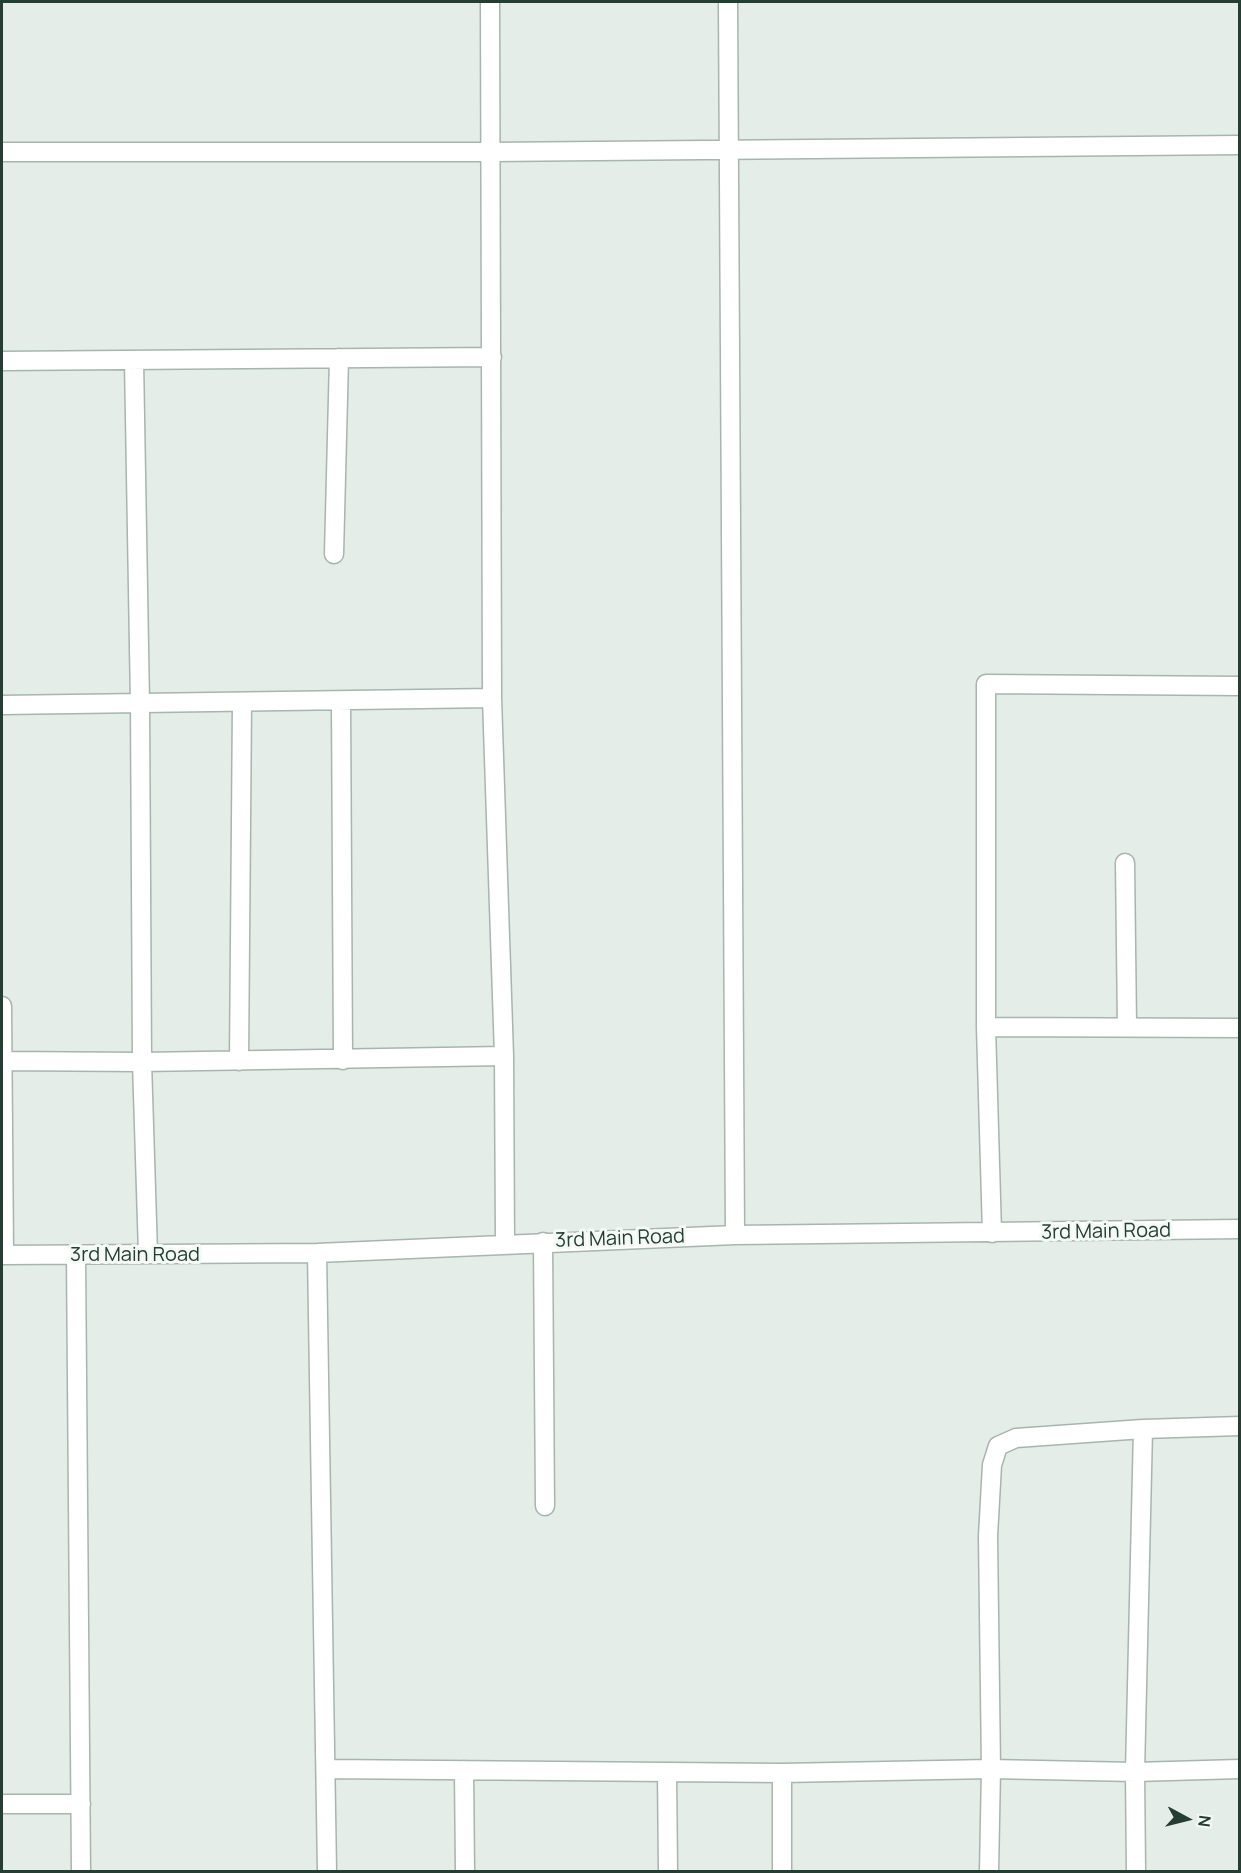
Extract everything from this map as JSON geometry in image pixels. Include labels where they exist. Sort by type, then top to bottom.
[{"type":"street","points":[[490,2],[492,698],[504,1056],[505,1243]]},
{"type":"street","points":[[728,2],[735,1235]]},
{"type":"street","points":[[2,152],[490,152],[1239,145]]},
{"type":"street","points":[[2,361],[492,357]]},
{"type":"street","points":[[334,554],[339,358]]},
{"type":"street","points":[[134,360],[140,704],[142,1062],[148,1254]]},
{"type":"street","points":[[992,1233],[986,1027],[986,684],[1239,686]]},
{"type":"street","points":[[2,705],[492,698]]},
{"type":"street","points":[[341,701],[343,1059]]},
{"type":"street","points":[[239,1061],[242,702]]},
{"type":"street","points":[[1125,863],[1128,1027]]},
{"type":"street","points":[[2,1006],[3,1255]]},
{"type":"street","points":[[986,1027],[1239,1028]]},
{"type":"street","points":[[2,1061],[142,1062],[504,1056]]},
{"type":"street","name":"3rd Main Road","points":[[3,1255],[317,1253],[505,1243],[735,1235],[1239,1230]]},
{"type":"street","points":[[543,1242],[545,1506]]},
{"type":"street","points":[[317,1253],[327,1872]]},
{"type":"street","points":[[76,1255],[81,1872]]},
{"type":"street","points":[[989,1872],[991,1769],[988,1536],[992,1465],[998,1446],[1016,1438],[1239,1426]]},
{"type":"street","points":[[1136,1872],[1135,1772],[1143,1430]]},
{"type":"street","points":[[326,1769],[782,1773],[991,1769],[1135,1772],[1239,1768]]},
{"type":"street","points":[[464,1770],[465,1872]]},
{"type":"street","points":[[667,1772],[668,1872]]},
{"type":"street","points":[[782,1773],[782,1872]]},
{"type":"street","points":[[2,1804],[81,1804]]}]
